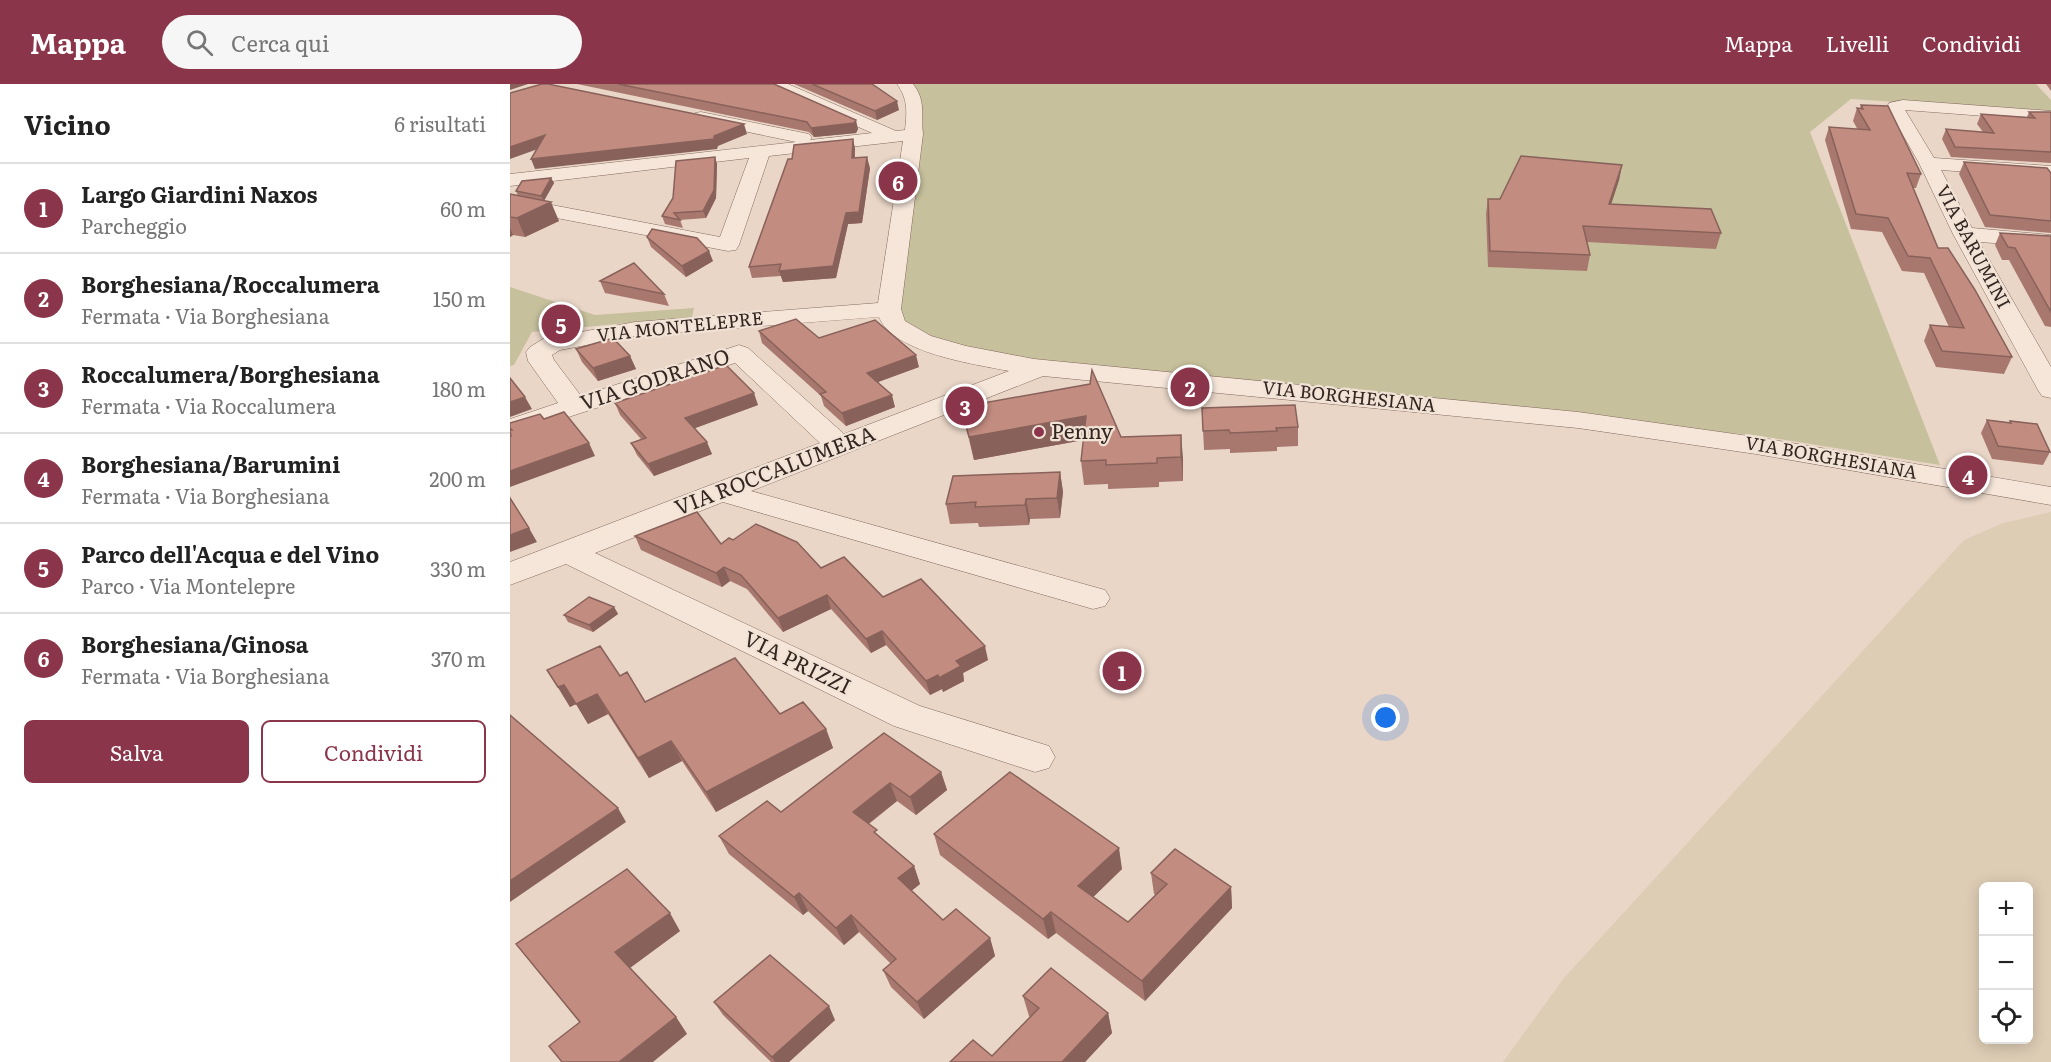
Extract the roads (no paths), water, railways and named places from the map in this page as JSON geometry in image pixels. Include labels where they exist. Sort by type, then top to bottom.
[{"type":"street","points":[[774,84],[904,135]]},
{"type":"street","points":[[889,309],[904,135],[915,105],[912,93],[905,84]]},
{"type":"street","name":"VIA BARUMINI","points":[[2050,384],[1964,234],[1928,163],[1895,108],[1897,106],[2051,116]]},
{"type":"street","points":[[684,113],[831,144]]},
{"type":"street","points":[[510,180],[904,135]]},
{"type":"street","points":[[510,203],[728,245],[761,152]]},
{"type":"street","points":[[520,161],[569,173]]},
{"type":"street","points":[[1928,163],[2051,172]]},
{"type":"street","points":[[1964,234],[2051,241]]},
{"type":"street","name":"VIA BORGHESIANA","points":[[889,309],[890,317],[898,327],[921,340],[976,355],[1040,367],[1393,400],[1656,430],[1787,449],[2051,496]]},
{"type":"street","name":"VIA MONTELEPRE","points":[[575,406],[541,361],[539,352],[552,344],[645,328],[889,309]]},
{"type":"street","name":"VIA GODRANO","points":[[510,428],[739,353],[840,446]]},
{"type":"street","name":"VIA ROCCALUMERA","points":[[510,574],[1040,367]]},
{"type":"street","points":[[721,492],[1094,598]]},
{"type":"street","name":"VIA PRIZZI","points":[[567,552],[907,716],[1035,757]]},
{"type":"place","name":"Borghesiana/Ginosa","points":[[898,181]]},
{"type":"place","name":"Parco dell'Acqua e del Vino","points":[[561,324]]},
{"type":"place","name":"Borghesiana/Roccalumera","points":[[1190,387]]},
{"type":"place","name":"Roccalumera/Borghesiana","points":[[965,406]]},
{"type":"place","name":"Penny","points":[[1039,432]]},
{"type":"place","name":"Borghesiana/Barumini","points":[[1968,475]]},
{"type":"place","name":"Largo Giardini Naxos","points":[[1122,671]]}]
